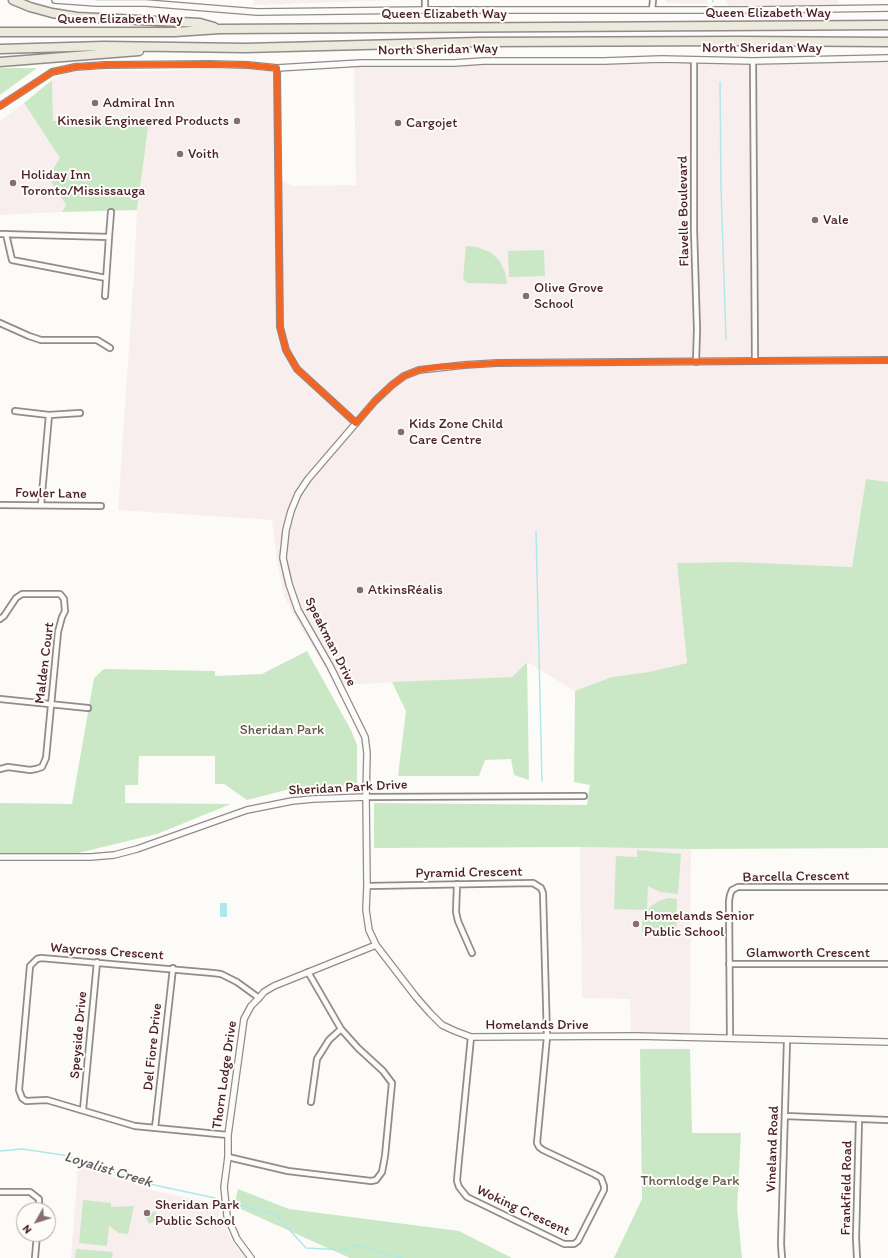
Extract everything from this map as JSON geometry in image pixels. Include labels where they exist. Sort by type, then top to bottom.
[{"type":"highway","points":[[13,0],[30,7],[52,13],[76,17],[200,23],[220,29]]},
{"type":"highway","name":"Queen Elizabeth Way","points":[[0,32],[176,32],[220,29],[888,25]]},
{"type":"highway","name":"Queen Elizabeth Way","points":[[0,49],[104,46],[191,46],[245,48],[487,42],[888,42]]},
{"type":"highway","points":[[0,62],[176,49],[191,46]]},
{"type":"street","points":[[55,0],[97,3],[146,3],[257,12],[888,8]]},
{"type":"street","points":[[425,0],[425,10]]},
{"type":"street","points":[[652,10],[653,0]]},
{"type":"street","name":"North Sheridan Way","points":[[0,106],[52,72],[75,66],[210,64],[248,65],[277,68],[361,62],[454,63],[484,61],[597,61],[661,59],[753,61],[888,58]]},
{"type":"street","name":"Flavelle Boulevard","points":[[694,60],[694,230],[697,321],[696,362]]},
{"type":"street","points":[[753,61],[755,361]]},
{"type":"street","points":[[277,68],[279,320],[281,335],[286,350],[300,372],[356,423]]},
{"type":"street","points":[[105,296],[111,212]]},
{"type":"street","points":[[0,234],[109,236]]},
{"type":"street","points":[[6,234],[12,260],[106,278]]},
{"type":"street","points":[[0,323],[28,336],[41,340],[97,340],[110,348]]},
{"type":"street","name":"Speakman Drive","points":[[366,797],[367,753],[365,737],[330,666],[298,610],[289,584],[283,558],[286,530],[291,511],[298,494],[308,479],[375,401],[392,384],[404,376],[419,370],[497,363],[888,360]]},
{"type":"street","points":[[15,411],[49,415],[80,413]]},
{"type":"street","points":[[41,504],[49,415]]},
{"type":"street","name":"Fowler Lane","points":[[0,505],[41,504],[101,506]]},
{"type":"street","name":"Malden Court","points":[[0,618],[4,616],[16,598],[22,594],[60,594],[64,599],[65,611],[58,632],[46,758],[42,766],[30,770],[8,767],[0,769]]},
{"type":"street","points":[[0,699],[88,708]]},
{"type":"street","name":"Sheridan Park Drive","points":[[0,857],[85,858],[114,854],[137,849],[247,810],[299,800],[366,797],[584,796]]},
{"type":"street","name":"Homelands Drive","points":[[366,797],[366,910],[370,930],[376,945],[430,1013],[442,1024],[455,1031],[471,1037],[730,1038],[787,1041],[888,1042]]},
{"type":"street","name":"Pyramid Crescent","points":[[367,886],[533,883],[541,888],[543,893],[546,1037]]},
{"type":"street","points":[[457,884],[456,912],[458,921],[472,953]]},
{"type":"street","name":"Barcella Crescent","points":[[730,1038],[729,964],[730,895],[732,890],[738,887],[888,887]]},
{"type":"street","name":"Thorn Lodge Drive","points":[[251,1258],[237,1239],[227,1216],[224,1187],[228,1157],[228,1135],[244,1019],[251,1006],[264,992],[274,986],[376,945]]},
{"type":"street","name":"Waycross Crescent","points":[[228,1135],[135,1126],[47,1100],[26,1101],[22,1098],[19,1090],[19,1080],[30,966],[37,959],[41,958],[173,968],[221,974],[237,982],[259,998]]},
{"type":"street","name":"Speyside Drive","points":[[83,1110],[97,962]]},
{"type":"street","name":"Glamworth Crescent","points":[[729,964],[888,964]]},
{"type":"street","name":"Del Fiore Drive","points":[[155,1128],[173,968]]},
{"type":"street","points":[[228,1157],[288,1171],[371,1181],[376,1180],[382,1172],[392,1084],[383,1071],[358,1048],[341,1029],[308,972]]},
{"type":"street","points":[[311,1102],[317,1059],[329,1040],[341,1029]]},
{"type":"street","name":"Woking Crescent","points":[[471,1037],[457,1181],[459,1187],[467,1197],[564,1244],[569,1245],[578,1241],[604,1190],[604,1186],[601,1178],[539,1148],[537,1143],[546,1037]]},
{"type":"street","name":"Vineland Road","points":[[782,1258],[781,1244],[787,1041]]},
{"type":"street","points":[[785,1116],[888,1120]]},
{"type":"street","name":"Frankfield Road","points":[[857,1258],[856,1238],[859,1119]]},
{"type":"street","points":[[0,1192],[30,1192],[39,1199],[39,1202]]},
{"type":"street","points":[[35,1258],[36,1242]]},
{"type":"shaded area","points":[[254,0],[396,0],[254,5]]},
{"type":"shaded area","points":[[665,0],[707,0],[707,4],[668,3]]},
{"type":"shaded area","points":[[726,0],[838,0],[839,5],[728,6]]},
{"type":"shaded area","points":[[742,61],[888,62],[888,482],[866,479],[852,567],[737,562],[677,563],[687,663],[649,672],[612,677],[575,691],[527,662],[512,677],[336,685],[300,626],[284,596],[277,560],[272,520],[118,510],[137,210],[149,121],[53,121],[52,80],[71,70],[156,71],[267,67],[273,72],[277,125],[278,178],[292,186],[356,185],[354,65],[672,64]]},
{"type":"shaded area","points":[[24,103],[60,158],[48,177],[66,205],[62,212],[0,215],[0,121]]},
{"type":"shaded area","name":"Homelands Senior Public School","points":[[580,847],[691,849],[690,1033],[631,1033],[630,999],[582,998]]},
{"type":"shaded area","name":"Sheridan Park Public School","points":[[78,1166],[156,1191],[217,1204],[222,1221],[230,1238],[245,1258],[71,1258]]},
{"type":"green space","points":[[0,68],[37,68],[0,95]]},
{"type":"green space","points":[[52,80],[53,121],[149,121],[137,210],[62,212],[66,205],[48,177],[60,158],[24,103]]},
{"type":"green space","points":[[466,246],[477,247],[490,252],[499,260],[505,272],[507,284],[467,283],[463,279]]},
{"type":"green space","points":[[544,250],[545,276],[509,277],[508,251]]},
{"type":"green space","points":[[866,479],[888,482],[888,848],[374,848],[374,803],[587,805],[590,785],[574,782],[575,691],[612,677],[649,672],[687,663],[677,563],[737,562],[852,567]]},
{"type":"green space","name":"Sheridan Park","points":[[307,651],[351,730],[357,745],[357,785],[290,789],[247,800],[224,784],[215,784],[215,756],[139,756],[138,785],[125,785],[125,803],[231,804],[157,834],[78,853],[0,855],[0,803],[72,804],[94,678],[104,669],[215,671],[215,676],[262,674]]},
{"type":"green space","points":[[527,662],[529,780],[514,775],[511,759],[485,760],[479,776],[398,776],[406,711],[392,682],[512,677]]},
{"type":"green space","points":[[637,850],[681,854],[678,894],[660,892],[648,886],[647,910],[614,909],[616,856],[637,857]]},
{"type":"green space","points":[[668,898],[677,899],[676,934],[642,932],[642,923],[645,914],[651,906]]},
{"type":"green space","name":"Thornlodge Park","points":[[640,1049],[690,1049],[692,1133],[741,1133],[737,1208],[742,1258],[614,1258],[642,1199]]},
{"type":"green space","points":[[238,1189],[289,1209],[459,1231],[512,1258],[350,1258],[234,1206]]},
{"type":"green space","points":[[83,1200],[111,1203],[111,1207],[134,1206],[128,1234],[119,1233],[109,1226],[107,1246],[79,1243]]},
{"type":"green space","points":[[155,1211],[159,1219],[149,1224],[145,1216]]},
{"type":"green space","points":[[76,1249],[113,1252],[112,1258],[75,1258]]},
{"type":"water","points":[[220,903],[227,903],[227,917],[220,917]]},
{"type":"waterway","points":[[720,82],[721,188],[726,339]]},
{"type":"waterway","points":[[536,531],[542,781]]},
{"type":"waterway","name":"Loyalist Creek","points":[[0,1151],[22,1149],[63,1155],[154,1185],[215,1198]]},
{"type":"waterway","name":"Loyalist Creek","points":[[235,1204],[276,1215],[306,1248],[345,1250],[355,1245],[402,1258]]},
{"type":"transit line","points":[[0,106],[52,72],[75,67],[105,65],[210,64],[248,65],[277,68],[280,327],[286,350],[297,369],[356,423],[375,401],[404,376],[419,370],[438,367],[497,363],[888,360]]},
{"type":"place","name":"Admiral Inn","points":[[95,103]]},
{"type":"place","name":"Kinesik Engineered Products","points":[[237,121]]},
{"type":"place","name":"Cargojet","points":[[398,123]]},
{"type":"place","name":"Voith","points":[[180,154]]},
{"type":"place","name":"Holiday Inn Toronto/Mississauga","points":[[13,183]]},
{"type":"place","name":"Vale","points":[[815,220]]},
{"type":"place","name":"Olive Grove School","points":[[526,296]]},
{"type":"place","name":"Kids Zone Child Care Centre","points":[[401,432]]},
{"type":"place","name":"AtkinsRéalis","points":[[360,590]]},
{"type":"place","name":"Homelands Senior Public School","points":[[636,924]]},
{"type":"place","name":"Sheridan Park Public School","points":[[147,1213]]}]
